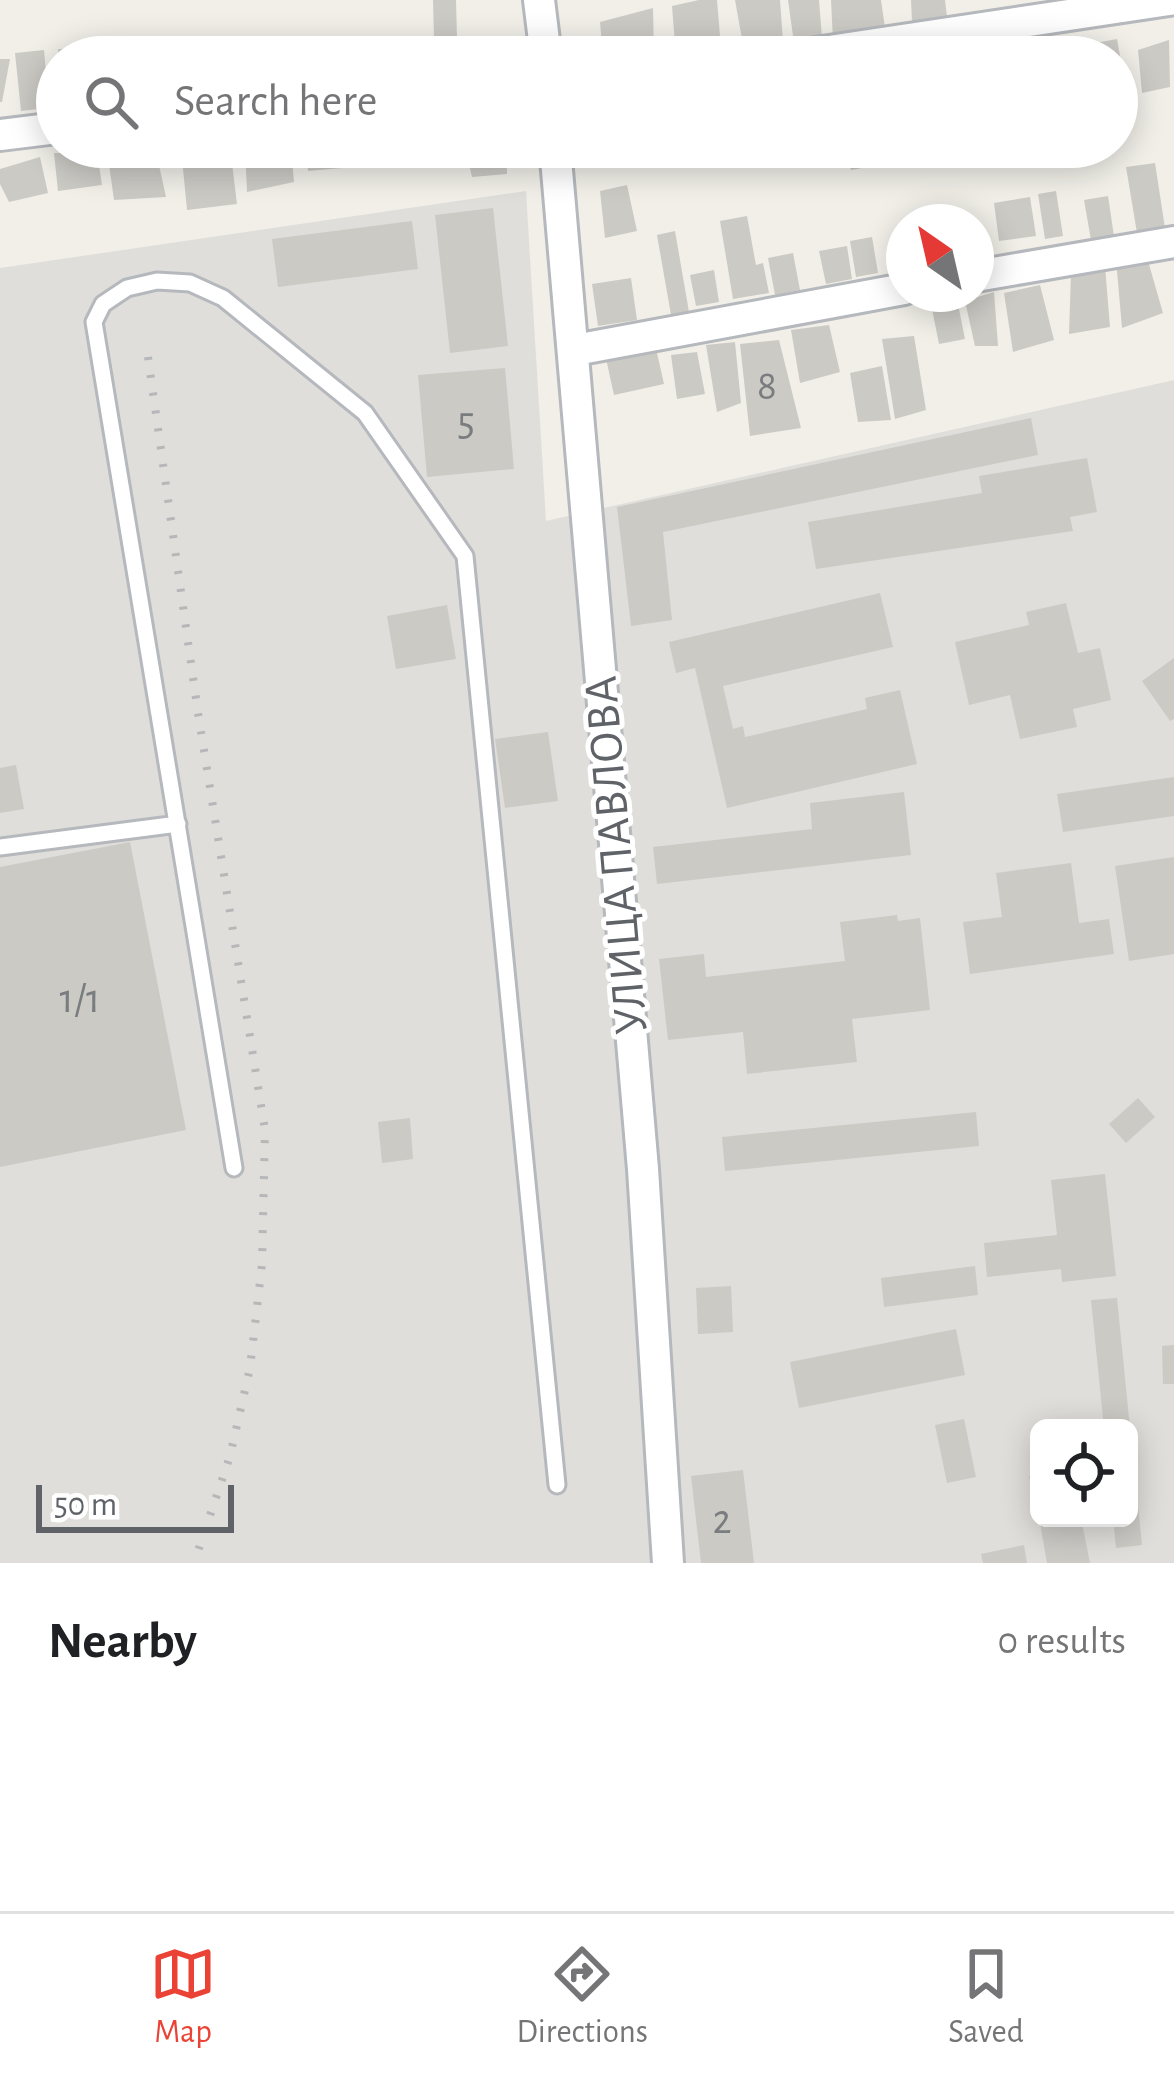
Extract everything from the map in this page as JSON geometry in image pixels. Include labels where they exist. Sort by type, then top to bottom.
[{"type":"street","points":[[539,0],[543,36]]},
{"type":"street","points":[[929,36],[1169,0]]},
{"type":"street","points":[[0,135],[36,131]]},
{"type":"street","name":"УЛИЦА ПАВЛОВА","points":[[557,168],[643,1169],[668,1563]]},
{"type":"street","points":[[994,273],[1174,242]]},
{"type":"street","points":[[575,350],[886,292]]},
{"type":"lane","points":[[234,1168],[94,322],[103,304],[127,288],[157,281],[190,283],[223,298],[365,413],[465,556],[557,1485]]},
{"type":"lane","points":[[0,848],[178,824]]},
{"type":"shaded area","points":[[526,191],[546,521],[1174,380],[1174,1563],[0,1563],[0,268]]},
{"type":"building","points":[[433,0],[456,0],[457,36],[434,36]]},
{"type":"building","points":[[717,0],[720,36],[674,36],[672,6]]},
{"type":"building","points":[[735,0],[780,0],[783,36],[741,36]]},
{"type":"building","points":[[788,0],[819,0],[822,36],[793,36]]},
{"type":"building","points":[[831,0],[881,0],[885,28],[833,36]]},
{"type":"building","points":[[911,0],[945,0],[947,17],[912,22]]},
{"type":"building","points":[[653,8],[654,36],[601,36],[600,22]]},
{"type":"building","points":[[1169,40],[1170,87],[1142,93],[1138,50]]},
{"type":"building","points":[[36,51],[36,109],[21,111],[15,53]]},
{"type":"building","points":[[0,59],[10,59],[2,102],[0,102]]},
{"type":"building","points":[[36,158],[48,193],[9,202],[0,184],[0,169]]},
{"type":"building","points":[[1155,163],[1165,228],[1137,233],[1126,168]]},
{"type":"building","points":[[56,168],[99,168],[102,185],[58,191]]},
{"type":"building","points":[[110,168],[160,168],[166,197],[114,200]]},
{"type":"building","points":[[183,168],[233,168],[237,204],[187,210]]},
{"type":"building","points":[[246,168],[293,168],[294,182],[247,192]]},
{"type":"building","points":[[470,168],[507,168],[507,174],[472,177]]},
{"type":"building","points":[[627,185],[637,231],[605,238],[600,191]]},
{"type":"building","points":[[1056,191],[1063,236],[1045,239],[1038,194]]},
{"type":"building","points":[[1108,196],[1114,236],[1091,240],[1084,200]]},
{"type":"building","points":[[1030,197],[1036,236],[999,241],[994,203]]},
{"type":"building","points":[[493,208],[508,346],[450,353],[435,215]]},
{"type":"building","points":[[747,216],[756,265],[763,263],[769,293],[733,299],[720,221]]},
{"type":"building","points":[[412,221],[418,269],[278,287],[272,239]]},
{"type":"building","points":[[675,231],[689,312],[671,315],[657,235]]},
{"type":"building","points":[[872,237],[878,273],[856,277],[850,241]]},
{"type":"building","points":[[847,246],[852,279],[826,284],[819,251]]},
{"type":"building","points":[[793,253],[800,290],[775,295],[768,258]]},
{"type":"building","points":[[1146,254],[1163,313],[1122,328],[1116,260]]},
{"type":"building","points":[[1105,266],[1110,327],[1069,334],[1071,273]]},
{"type":"building","points":[[714,270],[719,302],[696,306],[690,275]]},
{"type":"building","points":[[631,278],[637,320],[598,326],[592,284]]},
{"type":"building","points":[[1040,285],[1054,340],[1013,352],[1004,293]]},
{"type":"building","points":[[994,292],[998,346],[975,346],[967,312],[994,312]]},
{"type":"building","points":[[933,312],[960,312],[965,339],[939,344]]},
{"type":"building","points":[[829,325],[840,372],[800,383],[791,330]]},
{"type":"building","points":[[914,336],[926,410],[895,419],[882,339]]},
{"type":"building","points":[[779,340],[801,428],[750,436],[740,344]]},
{"type":"building","points":[[735,342],[741,403],[717,412],[706,345]]},
{"type":"building","points":[[655,344],[664,384],[614,395],[605,354]]},
{"type":"building","points":[[697,352],[705,394],[677,399],[671,355]]},
{"type":"building","points":[[882,366],[891,420],[858,422],[850,373]]},
{"type":"building","points":[[505,368],[514,469],[427,477],[418,375]]},
{"type":"building","points":[[1031,418],[1038,455],[663,532],[672,620],[631,626],[617,507]]},
{"type":"building","points":[[1087,458],[1097,512],[1070,517],[1073,531],[816,569],[808,522],[982,493],[979,476]]},
{"type":"building","points":[[880,593],[893,647],[723,686],[733,729],[743,726],[745,737],[867,709],[865,698],[900,690],[917,764],[727,808],[695,668],[676,673],[669,642]]},
{"type":"building","points":[[1066,603],[1078,653],[1100,648],[1111,700],[1073,709],[1077,727],[1020,739],[1010,695],[969,705],[955,642],[1029,625],[1026,612]]},
{"type":"building","points":[[447,605],[456,659],[396,669],[387,616]]},
{"type":"building","points":[[1174,658],[1174,719],[1170,721],[1142,681]]},
{"type":"building","points":[[548,732],[558,801],[505,808],[495,739]]},
{"type":"building","points":[[16,765],[24,809],[0,813],[0,768]]},
{"type":"building","points":[[1174,777],[1174,816],[1063,832],[1057,794]]},
{"type":"building","points":[[904,792],[911,855],[657,884],[653,847],[812,829],[810,803]]},
{"type":"building","points":[[130,842],[186,1130],[0,1167],[0,867]]},
{"type":"building","points":[[1174,857],[1174,954],[1129,961],[1115,866]]},
{"type":"building","points":[[1071,863],[1079,923],[1109,919],[1114,954],[970,974],[963,922],[1002,917],[996,873]]},
{"type":"building","points":[[897,915],[898,921],[920,918],[930,1010],[852,1019],[857,1062],[747,1074],[743,1032],[668,1040],[659,959],[704,954],[706,977],[845,961],[840,922]]},
{"type":"building","points":[[1138,1098],[1155,1117],[1126,1143],[1109,1124]]},
{"type":"building","points":[[976,1112],[979,1146],[725,1171],[722,1137]]},
{"type":"building","points":[[410,1118],[413,1159],[382,1163],[378,1122]]},
{"type":"building","points":[[1105,1174],[1116,1276],[1062,1282],[1061,1269],[987,1277],[984,1243],[1057,1235],[1051,1180]]},
{"type":"building","points":[[975,1266],[978,1295],[884,1307],[881,1278]]},
{"type":"building","points":[[731,1286],[733,1332],[698,1334],[696,1288]]},
{"type":"building","points":[[1117,1298],[1129,1419],[1103,1419],[1091,1300]]},
{"type":"building","points":[[956,1329],[965,1375],[799,1408],[790,1362]]},
{"type":"building","points":[[1174,1345],[1174,1384],[1163,1384],[1162,1346]]},
{"type":"building","points":[[964,1419],[976,1477],[947,1483],[935,1425]]},
{"type":"building","points":[[743,1470],[754,1563],[701,1563],[691,1476]]},
{"type":"building","points":[[1138,1505],[1142,1545],[1116,1548],[1114,1527],[1138,1527]]},
{"type":"building","points":[[1041,1527],[1083,1527],[1090,1563],[1047,1563]]},
{"type":"building","points":[[1024,1545],[1027,1563],[983,1563],[981,1554]]},
{"type":"railway","points":[[148,357],[198,713],[265,1130],[262,1264],[250,1368],[230,1456],[194,1563]]}]
